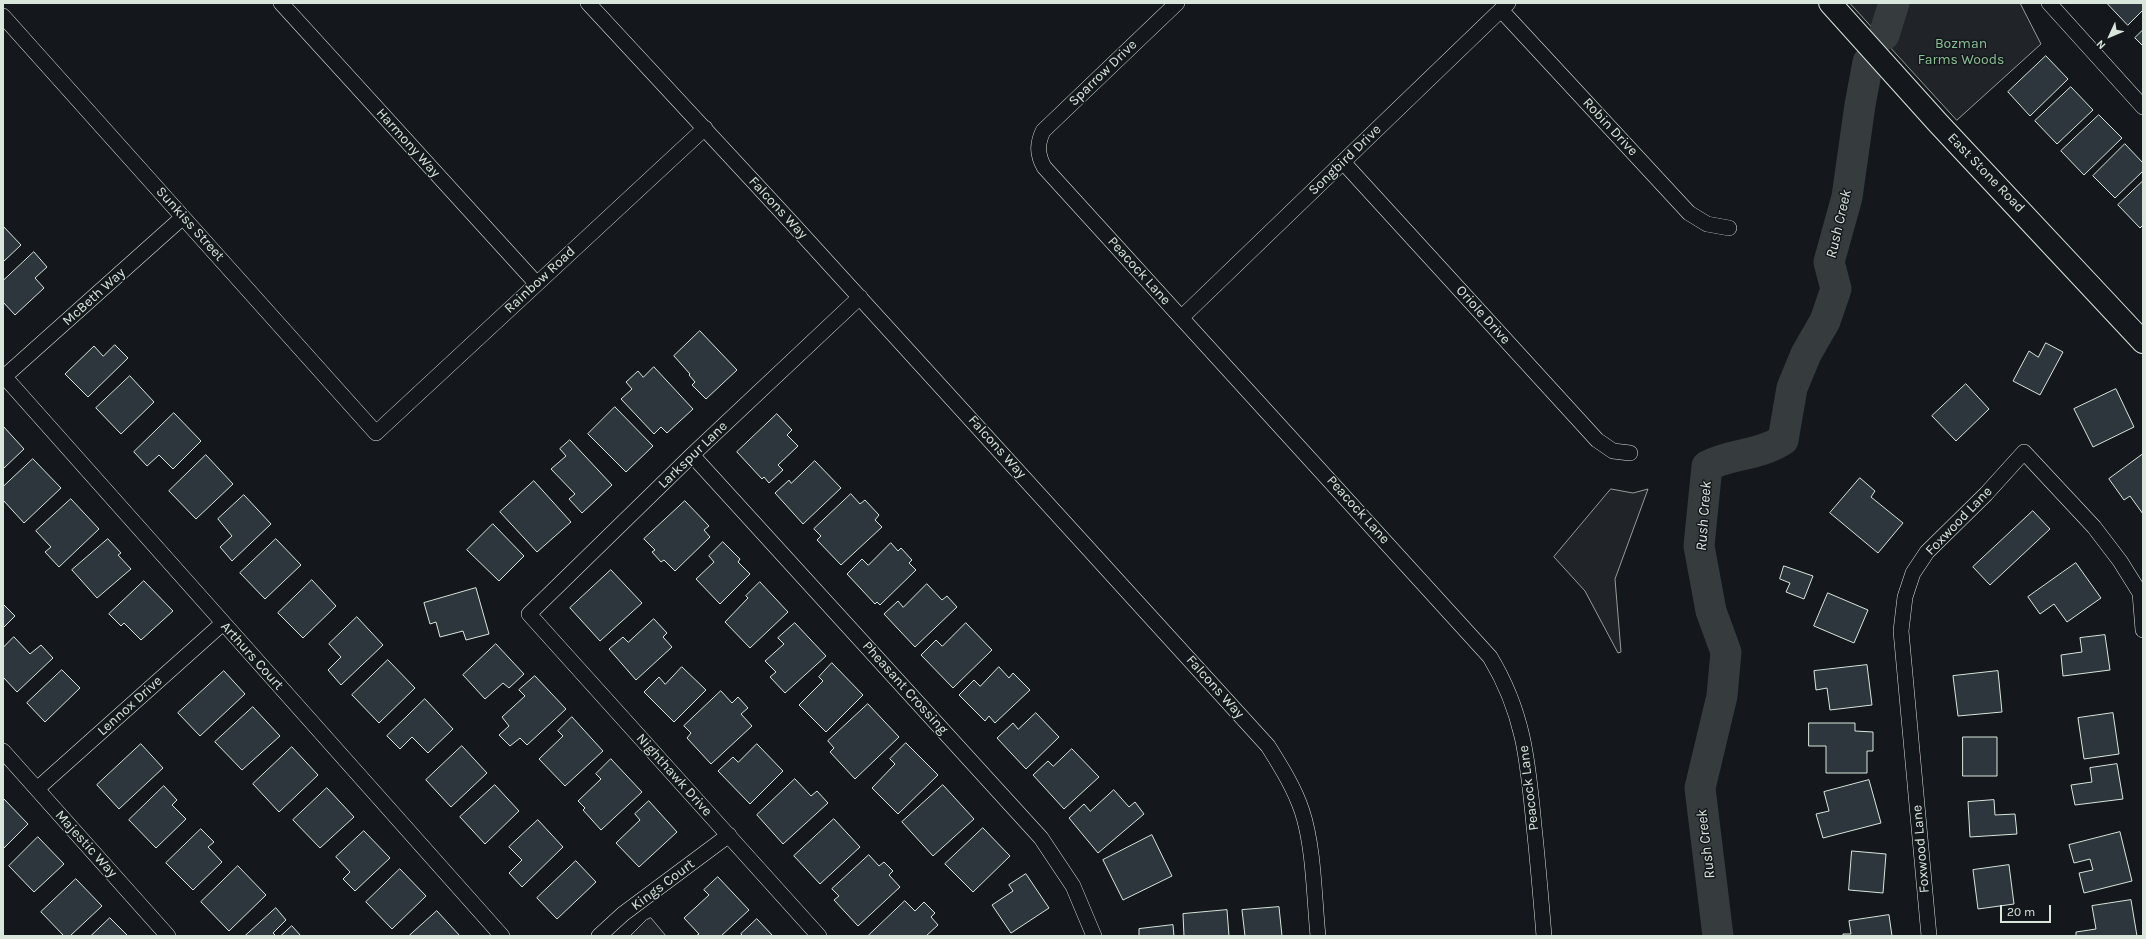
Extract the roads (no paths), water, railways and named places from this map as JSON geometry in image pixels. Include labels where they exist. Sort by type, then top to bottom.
[{"type":"main road","name":"East Stone Road","points":[[1830,3],[1938,123],[2143,342]]},
{"type":"street","name":"Harmony Way","points":[[281,3],[536,282]]},
{"type":"street","name":"Falcons Way","points":[[588,3],[860,297],[1268,746],[1293,789],[1302,812],[1308,837],[1318,936]]},
{"type":"street","name":"Sparrow Drive","points":[[1038,148],[1044,131],[1177,3]]},
{"type":"street","points":[[2049,3],[2143,107]]},
{"type":"street","name":"Songbird Drive","points":[[1182,317],[1505,6]]},
{"type":"street","name":"Robin Drive","points":[[1505,6],[1689,212],[1707,224],[1729,228]]},
{"type":"street","name":"Sunkiss Street","points":[[3,16],[376,433]]},
{"type":"street","name":"Rainbow Road","points":[[376,433],[478,340],[536,282],[705,128]]},
{"type":"street","name":"Peacock Lane","points":[[1038,148],[1044,167],[1478,641],[1502,677],[1513,701],[1526,752],[1544,936]]},
{"type":"street","name":"Oriole Drive","points":[[1343,162],[1597,440],[1613,451],[1630,453]]},
{"type":"street","name":"McBeth Way","points":[[4,376],[183,217]]},
{"type":"street","name":"Larkspur Lane","points":[[529,614],[692,455],[860,297]]},
{"type":"street","name":"Arthurs Court","points":[[4,376],[502,936]]},
{"type":"street","name":"Foxwood Lane","points":[[1929,936],[1901,631],[1905,598],[1913,573],[1927,552],[1986,494],[2024,452],[2094,527],[2120,561],[2140,593],[2143,630]]},
{"type":"street","name":"Pheasant Crossing","points":[[692,455],[1041,838],[1073,886],[1094,936]]},
{"type":"street","name":"Nighthawk Drive","points":[[529,614],[820,936]]},
{"type":"street","name":"Lennox Drive","points":[[37,789],[223,624]]},
{"type":"street","name":"Majestic Way","points":[[3,751],[168,936]]},
{"type":"street","name":"Kings Court","points":[[599,936],[623,914],[729,835]]},
{"type":"waterway","name":"Rush Creek","points":[[1884,35],[1894,3]]},
{"type":"waterway","name":"Rush Creek","points":[[1718,936],[1700,788],[1722,696],[1726,652],[1711,611],[1699,546],[1707,466],[1726,459],[1764,449],[1783,440],[1792,388],[1806,354],[1825,321],[1836,289],[1829,262],[1847,197],[1860,105],[1868,62]]},
{"type":"park label","name":"Bozman Farms Woods","points":[[1961,52]]}]
